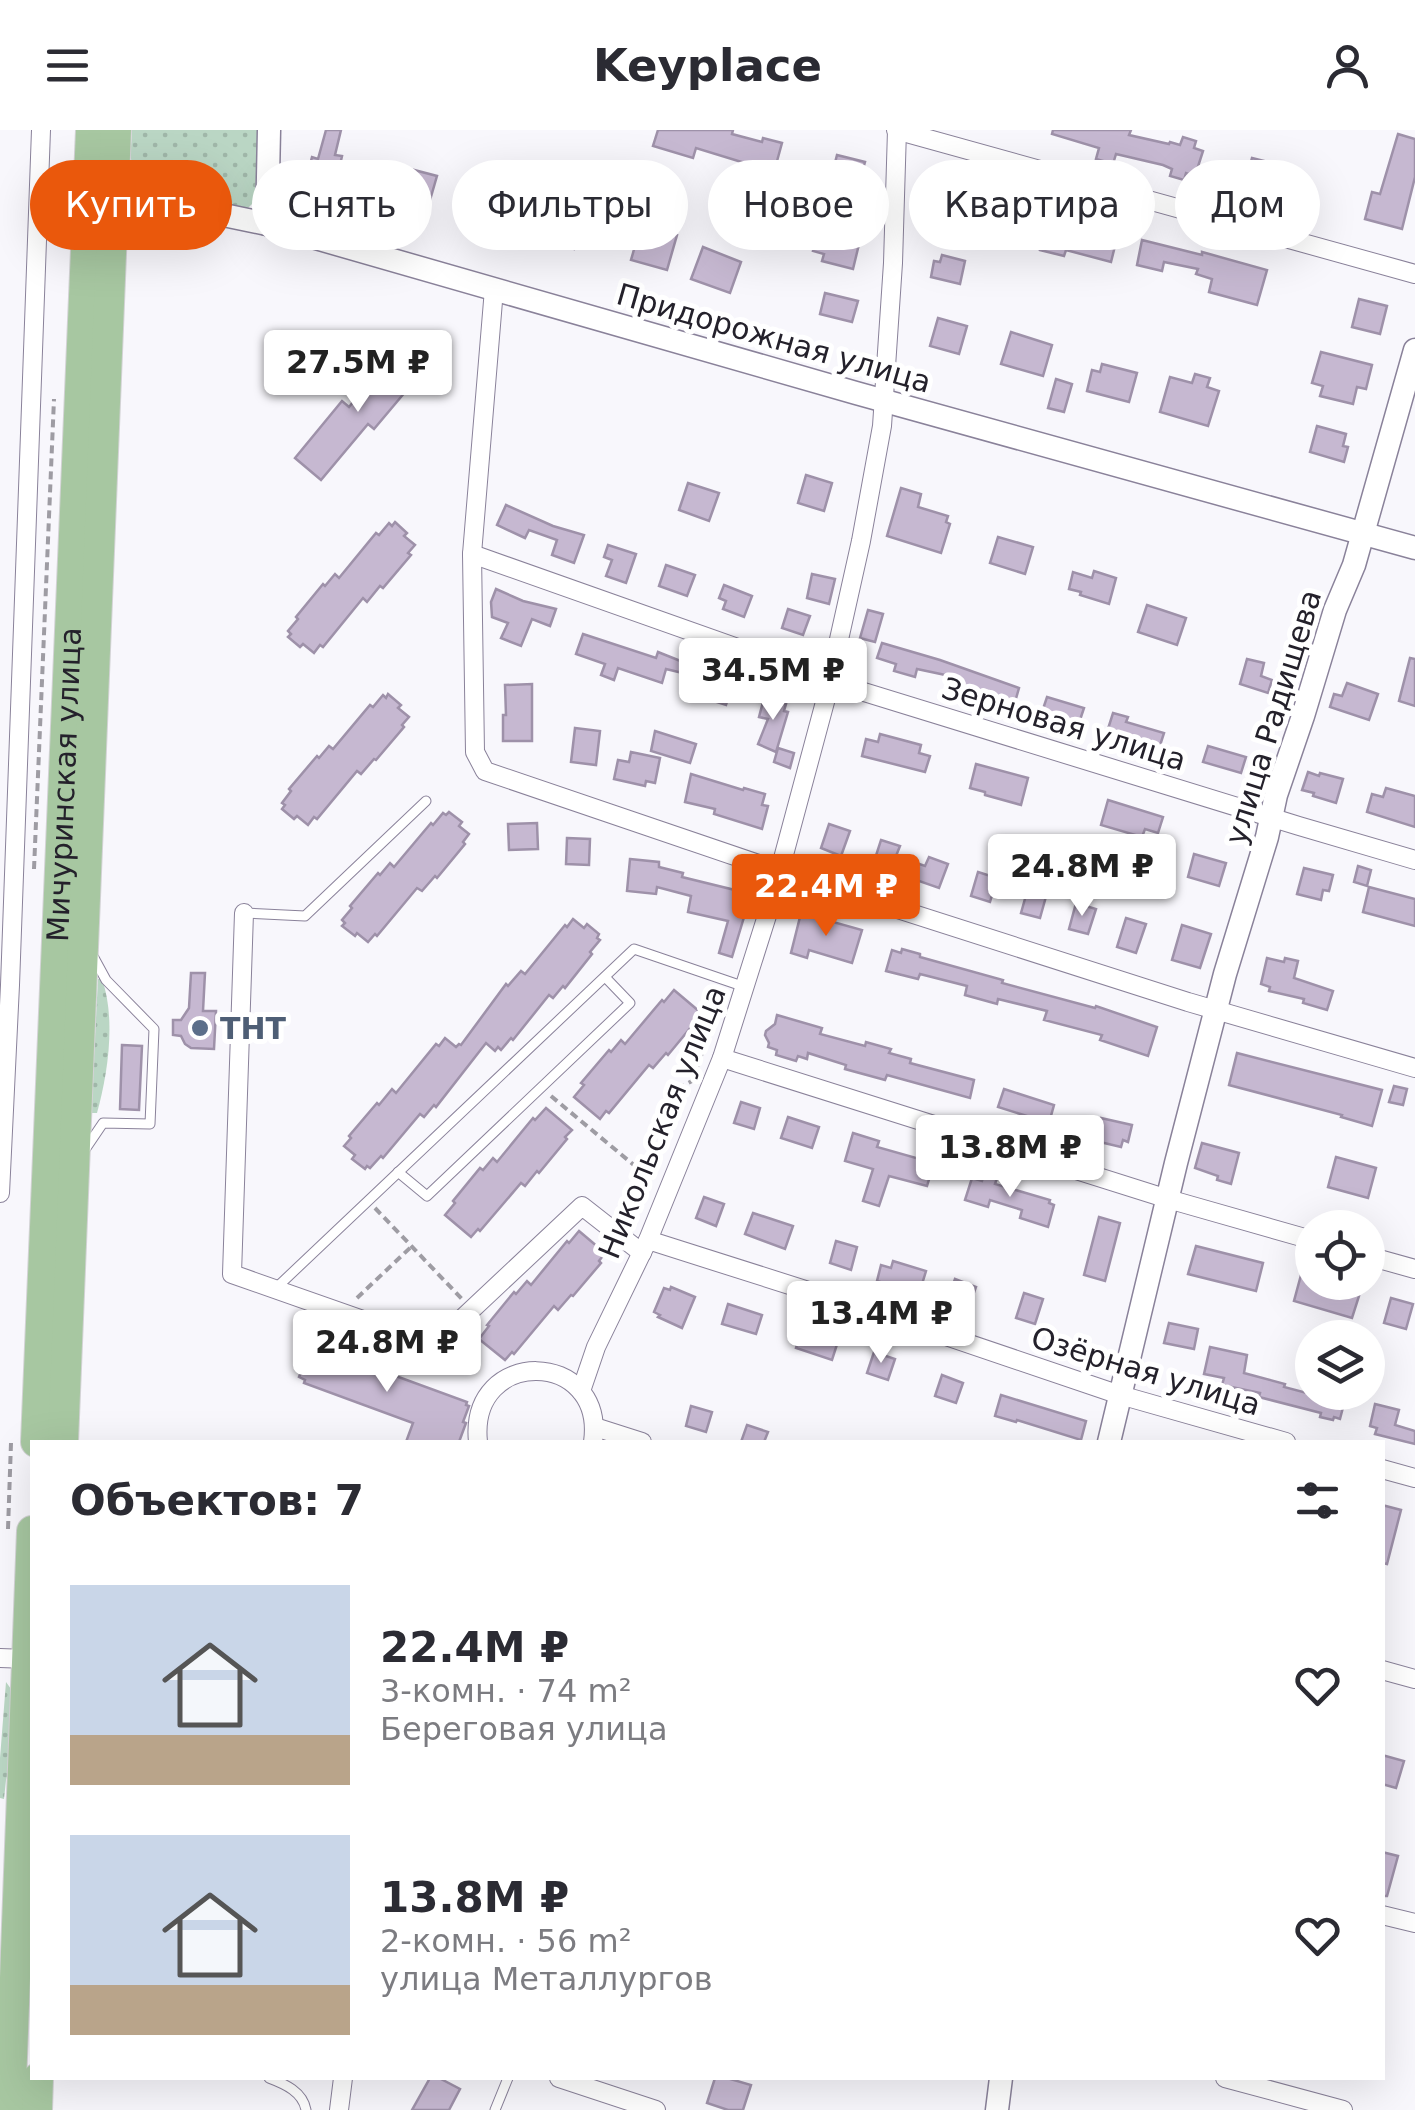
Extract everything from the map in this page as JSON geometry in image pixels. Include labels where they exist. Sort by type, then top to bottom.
[{"type":"main road","name":"Мичуринская улица","points":[[36,1440],[91,130]]},
{"type":"main road","name":"Мичуринская улица","points":[[115,160],[116,130]]},
{"type":"main road","name":"Мичуринская улица","points":[[63,1440],[112,250]]},
{"type":"main road","points":[[10,2110],[14,1659],[30,1545]]},
{"type":"main road","points":[[37,2110],[38,2080]]},
{"type":"street","points":[[0,1193],[6,883],[40,130]]},
{"type":"street","points":[[268,160],[269,130]]},
{"type":"street","points":[[897,130],[1415,274]]},
{"type":"street","name":"Никольская улица","points":[[581,1391],[596,1347],[645,1247],[722,1058],[736,984],[779,871],[830,681],[862,541],[882,426],[897,130]]},
{"type":"street","name":"Придорожная улица","points":[[358,250],[1415,548]]},
{"type":"street","points":[[494,289],[472,554],[475,752],[485,770],[779,871],[1216,1011],[1415,1068]]},
{"type":"street","name":"улица Радищева","points":[[1109,1440],[1216,1011],[1276,796],[1335,610],[1354,565],[1415,350]]},
{"type":"street","name":"Зерновая улица","points":[[472,554],[830,681],[1415,860]]},
{"type":"street","points":[[244,914],[232,1274],[434,1345],[582,1206],[620,1236],[645,1247]]},
{"type":"street","points":[[722,1058],[1295,1235]]},
{"type":"street","name":"Озёрная улица","points":[[645,1247],[884,1316],[1120,1396],[1279,1440]]},
{"type":"street","points":[[1385,1261],[1415,1270]]},
{"type":"street","points":[[478,1440],[482,1403],[494,1387],[528,1370],[566,1378],[581,1391],[591,1408],[594,1435],[628,1440]]},
{"type":"street","points":[[1385,1470],[1415,1478]]},
{"type":"street","points":[[1385,1671],[1415,1679]]},
{"type":"street","points":[[1385,1916],[1415,1924]]},
{"type":"street","points":[[339,2110],[343,2080]]},
{"type":"street","points":[[564,2080],[618,2104],[656,2110]]},
{"type":"street","points":[[997,2110],[1001,2080]]},
{"type":"street","points":[[1232,2080],[1343,2110]]},
{"type":"lane","points":[[244,914],[304,916],[426,801]]},
{"type":"lane","points":[[74,1165],[103,1123],[150,1124],[154,1029],[106,980],[85,942]]},
{"type":"lane","points":[[275,1289],[634,949],[736,984]]},
{"type":"lane","points":[[398,1172],[427,1196],[630,1002],[605,977]]},
{"type":"lane","points":[[274,2080],[304,2100],[306,2110]]},
{"type":"lane","points":[[494,2110],[507,2080]]},
{"type":"path","points":[[620,1236],[680,1087],[692,1080],[736,984]]},
{"type":"path","points":[[540,1088],[647,1176]]},
{"type":"path","points":[[368,1200],[472,1310]]},
{"type":"path","points":[[342,1312],[412,1246]]},
{"type":"green space","points":[[132,130],[258,130],[257,160],[252,160],[252,204],[247,209],[232,207],[232,160],[132,160]]},
{"type":"green space","points":[[98,979],[102,979],[109,1011],[109,1046],[97,1113],[91,1113]]},
{"type":"green space","points":[[6,1682],[11,1689],[12,1759],[4,1799],[0,1798],[0,1758]]},
{"type":"building","points":[[326,130],[341,130],[335,155],[342,156],[341,160],[311,160],[318,159]]},
{"type":"building","points":[[658,130],[733,130],[732,134],[762,142],[763,138],[782,143],[777,160],[735,160],[696,148],[693,158],[653,146]]},
{"type":"building","points":[[1053,130],[1131,130],[1129,135],[1169,144],[1180,145],[1183,137],[1196,141],[1194,148],[1203,151],[1200,160],[1175,160],[1175,177],[1170,176],[1172,169],[1155,160],[1116,154],[1114,160],[1099,160],[1096,159],[1099,148],[1052,134]]},
{"type":"building","points":[[1398,134],[1415,139],[1415,177],[1402,229],[1365,219],[1372,192],[1380,194]]},
{"type":"building","points":[[1155,243],[1267,270],[1257,305],[1209,292],[1212,279],[1196,274],[1198,269],[1164,262],[1162,271],[1137,265],[1140,250],[1155,250]]},
{"type":"building","points":[[703,247],[741,262],[730,293],[691,279]]},
{"type":"building","points":[[634,250],[673,250],[667,270],[631,260]]},
{"type":"building","points":[[858,250],[853,269],[822,261],[824,254],[813,251]]},
{"type":"building","points":[[1040,250],[1066,250],[1064,256]]},
{"type":"building","points":[[1066,250],[1114,250],[1111,262]]},
{"type":"building","points":[[942,255],[965,261],[960,284],[931,277],[934,261],[940,262]]},
{"type":"building","points":[[825,293],[858,301],[852,322],[820,314]]},
{"type":"building","points":[[1359,299],[1387,306],[1380,334],[1352,327]]},
{"type":"building","points":[[938,318],[967,326],[959,354],[930,346]]},
{"type":"building","points":[[1011,332],[1052,345],[1043,376],[1001,364]]},
{"type":"building","points":[[396,350],[422,372],[374,429],[368,424],[321,480],[295,458],[342,401],[349,407]]},
{"type":"building","points":[[1321,352],[1372,365],[1366,389],[1357,387],[1353,404],[1320,396],[1323,386],[1312,383]]},
{"type":"building","points":[[1102,364],[1137,373],[1129,402],[1087,391],[1092,370],[1100,372]]},
{"type":"building","points":[[1195,374],[1210,378],[1207,387],[1219,391],[1208,426],[1160,412],[1170,377],[1192,383]]},
{"type":"building","points":[[1056,379],[1072,384],[1064,412],[1048,408]]},
{"type":"building","points":[[1317,426],[1346,434],[1344,462],[1310,452]]},
{"type":"building","points":[[806,475],[832,483],[824,511],[798,503]]},
{"type":"building","points":[[688,483],[719,493],[709,521],[679,510]]},
{"type":"building","points":[[901,488],[921,494],[918,507],[948,516],[946,522],[950,524],[941,553],[887,536]]},
{"type":"building","points":[[506,505],[584,535],[574,563],[552,555],[557,540],[529,530],[525,538],[497,525]]},
{"type":"building","points":[[395,522],[415,545],[383,588],[380,586],[367,602],[363,598],[314,653],[288,637],[296,617],[323,584],[335,574],[339,578],[376,533],[379,535],[389,523],[392,526]]},
{"type":"building","points":[[998,537],[1033,547],[1025,574],[990,563]]},
{"type":"building","points":[[608,545],[636,554],[626,583],[606,576],[612,560],[604,557]]},
{"type":"building","points":[[666,565],[695,575],[687,596],[659,586]]},
{"type":"building","points":[[1094,571],[1116,578],[1109,604],[1069,589],[1073,572],[1092,578]]},
{"type":"building","points":[[812,574],[835,579],[829,604],[807,598]]},
{"type":"building","points":[[724,585],[752,596],[744,617],[723,609],[726,601],[719,598]]},
{"type":"building","points":[[496,589],[556,609],[550,626],[532,619],[521,646],[501,638],[508,623],[492,617],[491,602]]},
{"type":"building","points":[[1147,605],[1186,618],[1177,645],[1138,632]]},
{"type":"building","points":[[788,609],[810,616],[803,635],[782,628]]},
{"type":"building","points":[[868,610],[883,614],[875,642],[860,638]]},
{"type":"building","points":[[583,634],[656,658],[658,652],[698,668],[695,676],[666,669],[662,683],[618,668],[614,680],[601,675],[605,664],[576,654]]},
{"type":"building","points":[[882,643],[1019,688],[1015,702],[997,697],[995,706],[957,693],[960,686],[948,682],[950,676],[917,669],[915,677],[894,671],[896,664],[877,658]]},
{"type":"building","points":[[1410,658],[1415,659],[1415,706],[1399,701]]},
{"type":"building","points":[[1247,659],[1264,663],[1261,676],[1272,680],[1268,693],[1240,684]]},
{"type":"building","points":[[707,677],[726,683],[724,690],[730,692],[726,705],[701,697]]},
{"type":"building","points":[[1347,683],[1378,694],[1369,720],[1330,707],[1334,694],[1342,696]]},
{"type":"building","points":[[532,684],[532,741],[503,741],[505,685]]},
{"type":"building","points":[[388,694],[409,717],[376,760],[361,774],[357,771],[308,825],[282,809],[289,789],[317,756],[329,746],[333,749],[370,705],[373,707]]},
{"type":"building","points":[[1047,697],[1084,708],[1076,732],[1039,721]]},
{"type":"building","points":[[764,698],[786,704],[784,711],[788,712],[776,752],[758,744],[768,719],[759,717]]},
{"type":"building","points":[[1113,713],[1128,717],[1126,722],[1164,733],[1156,758],[1119,746],[1121,737],[1107,732]]},
{"type":"building","points":[[575,728],[600,731],[596,765],[571,762]]},
{"type":"building","points":[[655,731],[696,744],[690,763],[651,751]]},
{"type":"building","points":[[880,734],[921,745],[919,753],[930,756],[925,772],[862,756],[866,739],[878,742]]},
{"type":"building","points":[[1208,746],[1246,757],[1241,773],[1203,762]]},
{"type":"building","points":[[778,748],[794,753],[790,768],[774,762]]},
{"type":"building","points":[[631,752],[660,758],[655,783],[646,781],[645,786],[614,779],[618,760],[629,762]]},
{"type":"building","points":[[976,764],[1028,778],[1021,805],[970,788]]},
{"type":"building","points":[[1308,772],[1343,779],[1336,803],[1302,790]]},
{"type":"building","points":[[691,774],[765,794],[762,805],[768,806],[762,829],[714,814],[715,809],[685,802]]},
{"type":"building","points":[[1386,788],[1415,796],[1415,827],[1367,812],[1372,794],[1383,797]]},
{"type":"building","points":[[1108,800],[1163,817],[1158,833],[1145,829],[1142,837],[1101,825]]},
{"type":"building","points":[[449,812],[469,834],[437,878],[422,891],[417,888],[368,942],[342,926],[350,906],[378,873],[390,863],[394,867],[431,823]]},
{"type":"building","points":[[537,823],[538,849],[509,850],[508,824]]},
{"type":"building","points":[[829,824],[850,831],[841,856],[821,848]]},
{"type":"building","points":[[567,838],[590,839],[589,865],[566,864]]},
{"type":"building","points":[[881,840],[900,846],[896,856],[925,866],[929,857],[948,864],[939,888],[885,869],[883,875],[871,871]]},
{"type":"building","points":[[1194,854],[1226,863],[1219,886],[1188,877]]},
{"type":"building","points":[[630,859],[659,862],[659,867],[683,873],[682,877],[751,894],[732,957],[719,953],[728,921],[688,912],[691,896],[657,887],[656,894],[627,891]]},
{"type":"building","points":[[1358,866],[1371,870],[1367,886],[1354,882]]},
{"type":"building","points":[[1304,868],[1333,875],[1329,891],[1323,890],[1321,900],[1297,894]]},
{"type":"building","points":[[978,872],[997,878],[990,902],[971,896]]},
{"type":"building","points":[[1369,887],[1415,899],[1415,926],[1363,912]]},
{"type":"building","points":[[1028,888],[1047,893],[1040,918],[1021,913]]},
{"type":"building","points":[[1076,903],[1096,909],[1088,934],[1069,929]]},
{"type":"building","points":[[801,913],[862,930],[852,963],[809,950],[807,958],[791,953]]},
{"type":"building","points":[[1126,918],[1146,924],[1136,953],[1117,947]]},
{"type":"building","points":[[573,919],[584,928],[587,924],[599,934],[600,940],[565,988],[553,998],[549,995],[501,1050],[498,1047],[495,1051],[486,1043],[436,1107],[424,1117],[420,1114],[383,1158],[365,1169],[352,1159],[355,1155],[344,1146],[377,1103],[392,1089],[396,1093],[436,1044],[439,1046],[445,1038],[456,1047],[461,1045],[506,984],[521,971],[525,974]]},
{"type":"building","points":[[1182,925],[1211,934],[1200,968],[1172,960]]},
{"type":"building","points":[[902,949],[1003,980],[1002,983],[1096,1006],[1157,1027],[1148,1056],[1100,1040],[1102,1035],[1044,1020],[1047,1011],[965,995],[967,986],[920,974],[918,979],[886,971],[892,950],[901,953]]},
{"type":"building","points":[[1267,958],[1298,961],[1294,978],[1333,991],[1327,1010],[1303,1003],[1304,999],[1269,991],[1270,987],[1261,984]]},
{"type":"building","points":[[191,973],[205,973],[203,1011],[216,1011],[214,1049],[191,1048],[181,1036],[173,1035],[173,1020],[181,1020],[189,1008]]},
{"type":"building","points":[[674,990],[700,1012],[696,1021],[668,1055],[653,1068],[649,1065],[600,1119],[574,1097],[584,1085],[581,1083],[609,1050],[621,1040],[625,1044]]},
{"type":"building","points":[[777,1015],[822,1028],[820,1034],[891,1049],[889,1053],[911,1059],[910,1063],[974,1080],[970,1098],[887,1075],[885,1080],[845,1069],[846,1065],[808,1053],[807,1059],[798,1056],[796,1061],[776,1055],[777,1050],[768,1047],[765,1035]]},
{"type":"building","points":[[122,1045],[142,1046],[139,1110],[120,1109]]},
{"type":"building","points":[[1237,1053],[1382,1090],[1372,1126],[1229,1085]]},
{"type":"building","points":[[1394,1086],[1407,1089],[1403,1105],[1389,1102]]},
{"type":"building","points":[[1004,1089],[1054,1105],[1049,1123],[998,1107]]},
{"type":"building","points":[[741,1102],[760,1108],[754,1129],[734,1123]]},
{"type":"building","points":[[546,1108],[572,1130],[567,1139],[539,1173],[525,1186],[521,1183],[471,1237],[445,1215],[453,1201],[480,1168],[483,1170],[493,1158],[497,1162]]},
{"type":"building","points":[[788,1117],[819,1127],[812,1148],[781,1138]]},
{"type":"building","points":[[1101,1118],[1132,1125],[1128,1142],[1123,1140],[1121,1147],[1100,1142],[1101,1135],[1097,1134]]},
{"type":"building","points":[[853,1133],[879,1141],[877,1147],[934,1163],[927,1186],[889,1176],[879,1206],[863,1201],[873,1169],[845,1161]]},
{"type":"building","points":[[1202,1143],[1239,1153],[1231,1184],[1195,1168]]},
{"type":"building","points":[[1336,1157],[1376,1168],[1368,1198],[1328,1187]]},
{"type":"building","points":[[984,1174],[997,1178],[995,1184],[1050,1200],[1054,1205],[1048,1227],[1020,1218],[1022,1210],[990,1200],[988,1207],[965,1200],[972,1178],[982,1181]]},
{"type":"building","points":[[704,1197],[724,1204],[716,1226],[696,1218]]},
{"type":"building","points":[[753,1213],[793,1226],[785,1249],[745,1234]]},
{"type":"building","points":[[1099,1217],[1120,1223],[1105,1281],[1084,1275]]},
{"type":"building","points":[[579,1231],[605,1253],[601,1263],[573,1296],[558,1310],[554,1306],[505,1360],[479,1339],[487,1325],[514,1292],[527,1281],[531,1285]]},
{"type":"building","points":[[836,1241],[857,1247],[851,1270],[830,1263]]},
{"type":"building","points":[[1196,1246],[1263,1263],[1256,1291],[1188,1274]]},
{"type":"building","points":[[893,1261],[926,1271],[919,1294],[877,1281],[881,1265],[891,1268]]},
{"type":"building","points":[[955,1279],[976,1287],[968,1309],[947,1302]]},
{"type":"building","points":[[664,1288],[695,1297],[682,1328],[654,1312]]},
{"type":"building","points":[[1024,1293],[1043,1299],[1035,1324],[1016,1318]]},
{"type":"building","points":[[1295,1297],[1358,1300],[1352,1318],[1294,1301]]},
{"type":"building","points":[[1391,1298],[1413,1304],[1406,1329],[1385,1320]]},
{"type":"building","points":[[728,1304],[762,1315],[756,1334],[722,1324]]},
{"type":"building","points":[[812,1322],[841,1332],[832,1360],[796,1348],[802,1327],[809,1330]]},
{"type":"building","points":[[1169,1323],[1198,1329],[1194,1349],[1164,1343]]},
{"type":"building","points":[[311,1345],[467,1402],[460,1440],[407,1440],[413,1423],[304,1383],[299,1377],[303,1367],[299,1366],[305,1351]]},
{"type":"building","points":[[1210,1347],[1247,1355],[1244,1373],[1295,1390],[1295,1406],[1222,1385],[1224,1378],[1204,1374]]},
{"type":"building","points":[[874,1352],[895,1359],[888,1380],[867,1373]]},
{"type":"building","points":[[942,1375],[963,1383],[956,1403],[935,1396]]},
{"type":"building","points":[[1001,1395],[1086,1421],[1081,1440],[995,1416]]},
{"type":"building","points":[[691,1406],[712,1412],[706,1432],[686,1426]]},
{"type":"building","points":[[1385,1406],[1399,1410],[1395,1425],[1415,1431],[1415,1444],[1375,1434],[1377,1428],[1370,1426],[1374,1410],[1385,1410]]},
{"type":"building","points":[[1309,1410],[1342,1410],[1340,1419],[1333,1420],[1320,1417],[1321,1413]]},
{"type":"building","points":[[747,1425],[768,1432],[765,1440],[742,1440]]},
{"type":"building","points":[[1385,1506],[1401,1510],[1385,1564]]},
{"type":"building","points":[[1385,1756],[1404,1761],[1396,1788],[1385,1785]]},
{"type":"building","points":[[1385,1853],[1398,1856],[1385,1896]]},
{"type":"building","points":[[429,2080],[443,2080],[460,2089],[449,2110],[412,2110]]},
{"type":"building","points":[[714,2080],[751,2085],[743,2110],[707,2103]]},
{"type":"place","name":"ТНТ","points":[[200,1028]]}]
